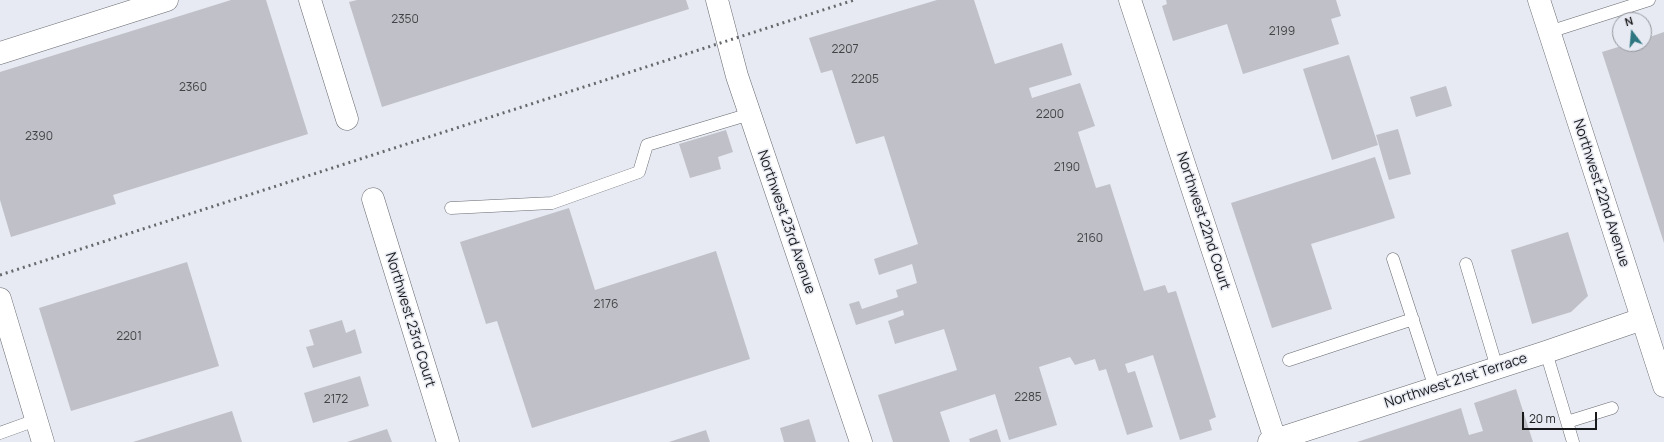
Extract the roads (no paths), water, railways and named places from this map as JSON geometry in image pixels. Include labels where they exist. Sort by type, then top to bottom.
[{"type":"street","points":[[0,53],[167,0]]},
{"type":"street","points":[[310,0],[347,119]]},
{"type":"street","name":"Northwest 23rd Avenue","points":[[718,0],[737,76],[861,442]]},
{"type":"street","name":"Northwest 22nd Court","points":[[1130,0],[1273,441]]},
{"type":"street","name":"Northwest 22nd Avenue","points":[[1538,0],[1642,319],[1658,347],[1664,386]]},
{"type":"street","name":"Northwest 23rd Court","points":[[372,199],[448,442]]},
{"type":"street","points":[[0,299],[43,442]]},
{"type":"street","name":"Northwest 21st Terrace","points":[[1273,441],[1642,319]]},
{"type":"lane","points":[[1549,32],[1649,0]]},
{"type":"lane","points":[[451,208],[552,203],[639,172],[647,145],[750,114]]},
{"type":"lane","points":[[1394,259],[1435,388]]},
{"type":"lane","points":[[1466,264],[1497,368]]},
{"type":"lane","points":[[1289,360],[1413,319]]},
{"type":"lane","points":[[1546,352],[1573,442]]},
{"type":"lane","points":[[1567,422],[1612,408]]},
{"type":"lane","points":[[0,433],[36,420]]},
{"type":"railway","points":[[0,275],[854,0]]}]
